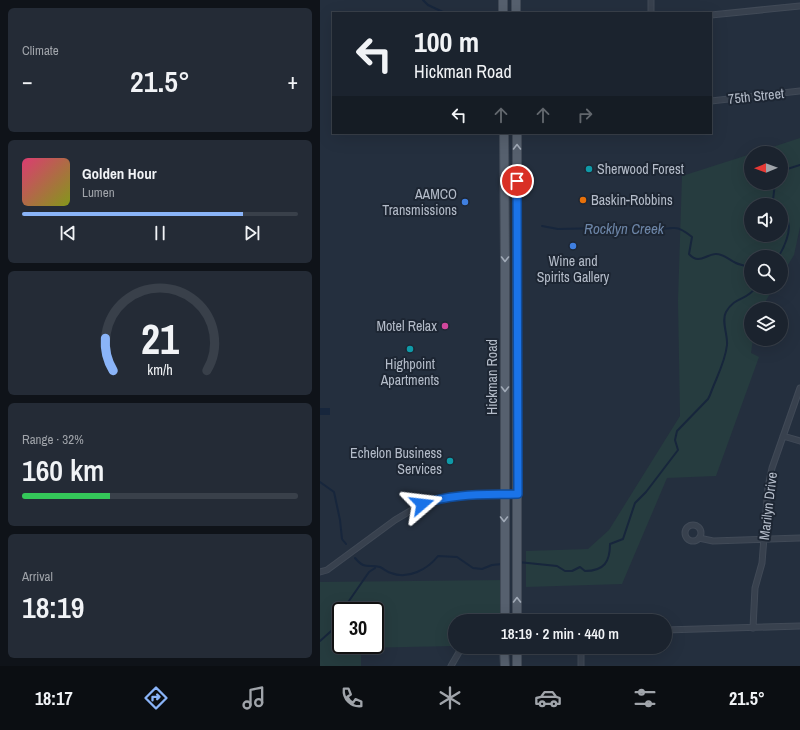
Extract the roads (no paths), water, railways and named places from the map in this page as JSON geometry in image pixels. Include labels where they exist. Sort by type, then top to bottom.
[{"type":"main road","points":[[503,0],[503,12]]},
{"type":"main road","points":[[516,0],[516,12]]},
{"type":"main road","name":"Hickman Road","points":[[504,134],[505,614]]},
{"type":"main road","name":"Hickman Road","points":[[517,614],[518,134]]},
{"type":"main road","points":[[504,654],[504,666]]},
{"type":"main road","points":[[518,654],[518,666]]},
{"type":"street","points":[[651,0],[651,12]]},
{"type":"street","points":[[712,16],[800,6]]},
{"type":"street","name":"75th Street","points":[[712,101],[800,92]]},
{"type":"street","name":"Marilyn Drive","points":[[753,628],[755,588],[762,563],[765,507],[768,487],[772,468],[800,388]]},
{"type":"street","points":[[783,436],[800,441]]},
{"type":"street","points":[[320,572],[327,570],[395,520],[422,504],[449,497],[518,494]]},
{"type":"street","points":[[699,538],[712,541],[800,538]]},
{"type":"street","points":[[672,630],[800,626]]},
{"type":"street","points":[[451,666],[458,654]]},
{"type":"street","points":[[581,654],[581,666]]},
{"type":"water","points":[[320,408],[330,408],[330,415],[320,415]]},
{"type":"waterway","name":"Rocklyn Creek","points":[[423,0],[428,5],[443,12]]},
{"type":"waterway","points":[[788,169],[800,165]]},
{"type":"waterway","points":[[773,198],[774,190]]},
{"type":"waterway","points":[[788,222],[788,234]]},
{"type":"waterway","name":"Rocklyn Creek","points":[[542,226],[558,229],[653,227],[662,229],[677,228],[692,237],[689,254],[696,259],[718,254],[733,262],[744,265]]},
{"type":"waterway","points":[[782,250],[786,242]]},
{"type":"waterway","points":[[518,562],[557,566],[565,571],[572,571],[580,567],[585,571],[592,571],[605,564],[609,556],[610,544],[623,539],[635,503],[646,492],[678,450],[675,440],[677,431],[708,399],[726,352],[727,341],[724,324],[726,312],[733,303],[750,294]]},
{"type":"waterway","points":[[320,482],[334,492],[340,520],[342,539],[346,544]]},
{"type":"waterway","points":[[355,558],[361,564],[380,567],[397,575],[417,572],[429,565],[438,556],[457,557],[473,568],[482,569],[492,565],[502,564]]},
{"type":"waterway","points":[[348,602],[369,572],[375,568]]},
{"type":"waterway","points":[[320,641],[332,630]]},
{"type":"place","name":"Sherwood Forest","points":[[589,169]]},
{"type":"place","name":"Baskin-Robbins","points":[[583,200]]},
{"type":"place","name":"AAMCO Transmissions","points":[[465,202]]},
{"type":"place","name":"Wine and Spirits Gallery","points":[[573,246]]},
{"type":"place","name":"Motel Relax","points":[[445,326]]},
{"type":"place","name":"Highpoint Apartments","points":[[410,349]]},
{"type":"place","name":"Echelon Business Services","points":[[450,461]]}]
